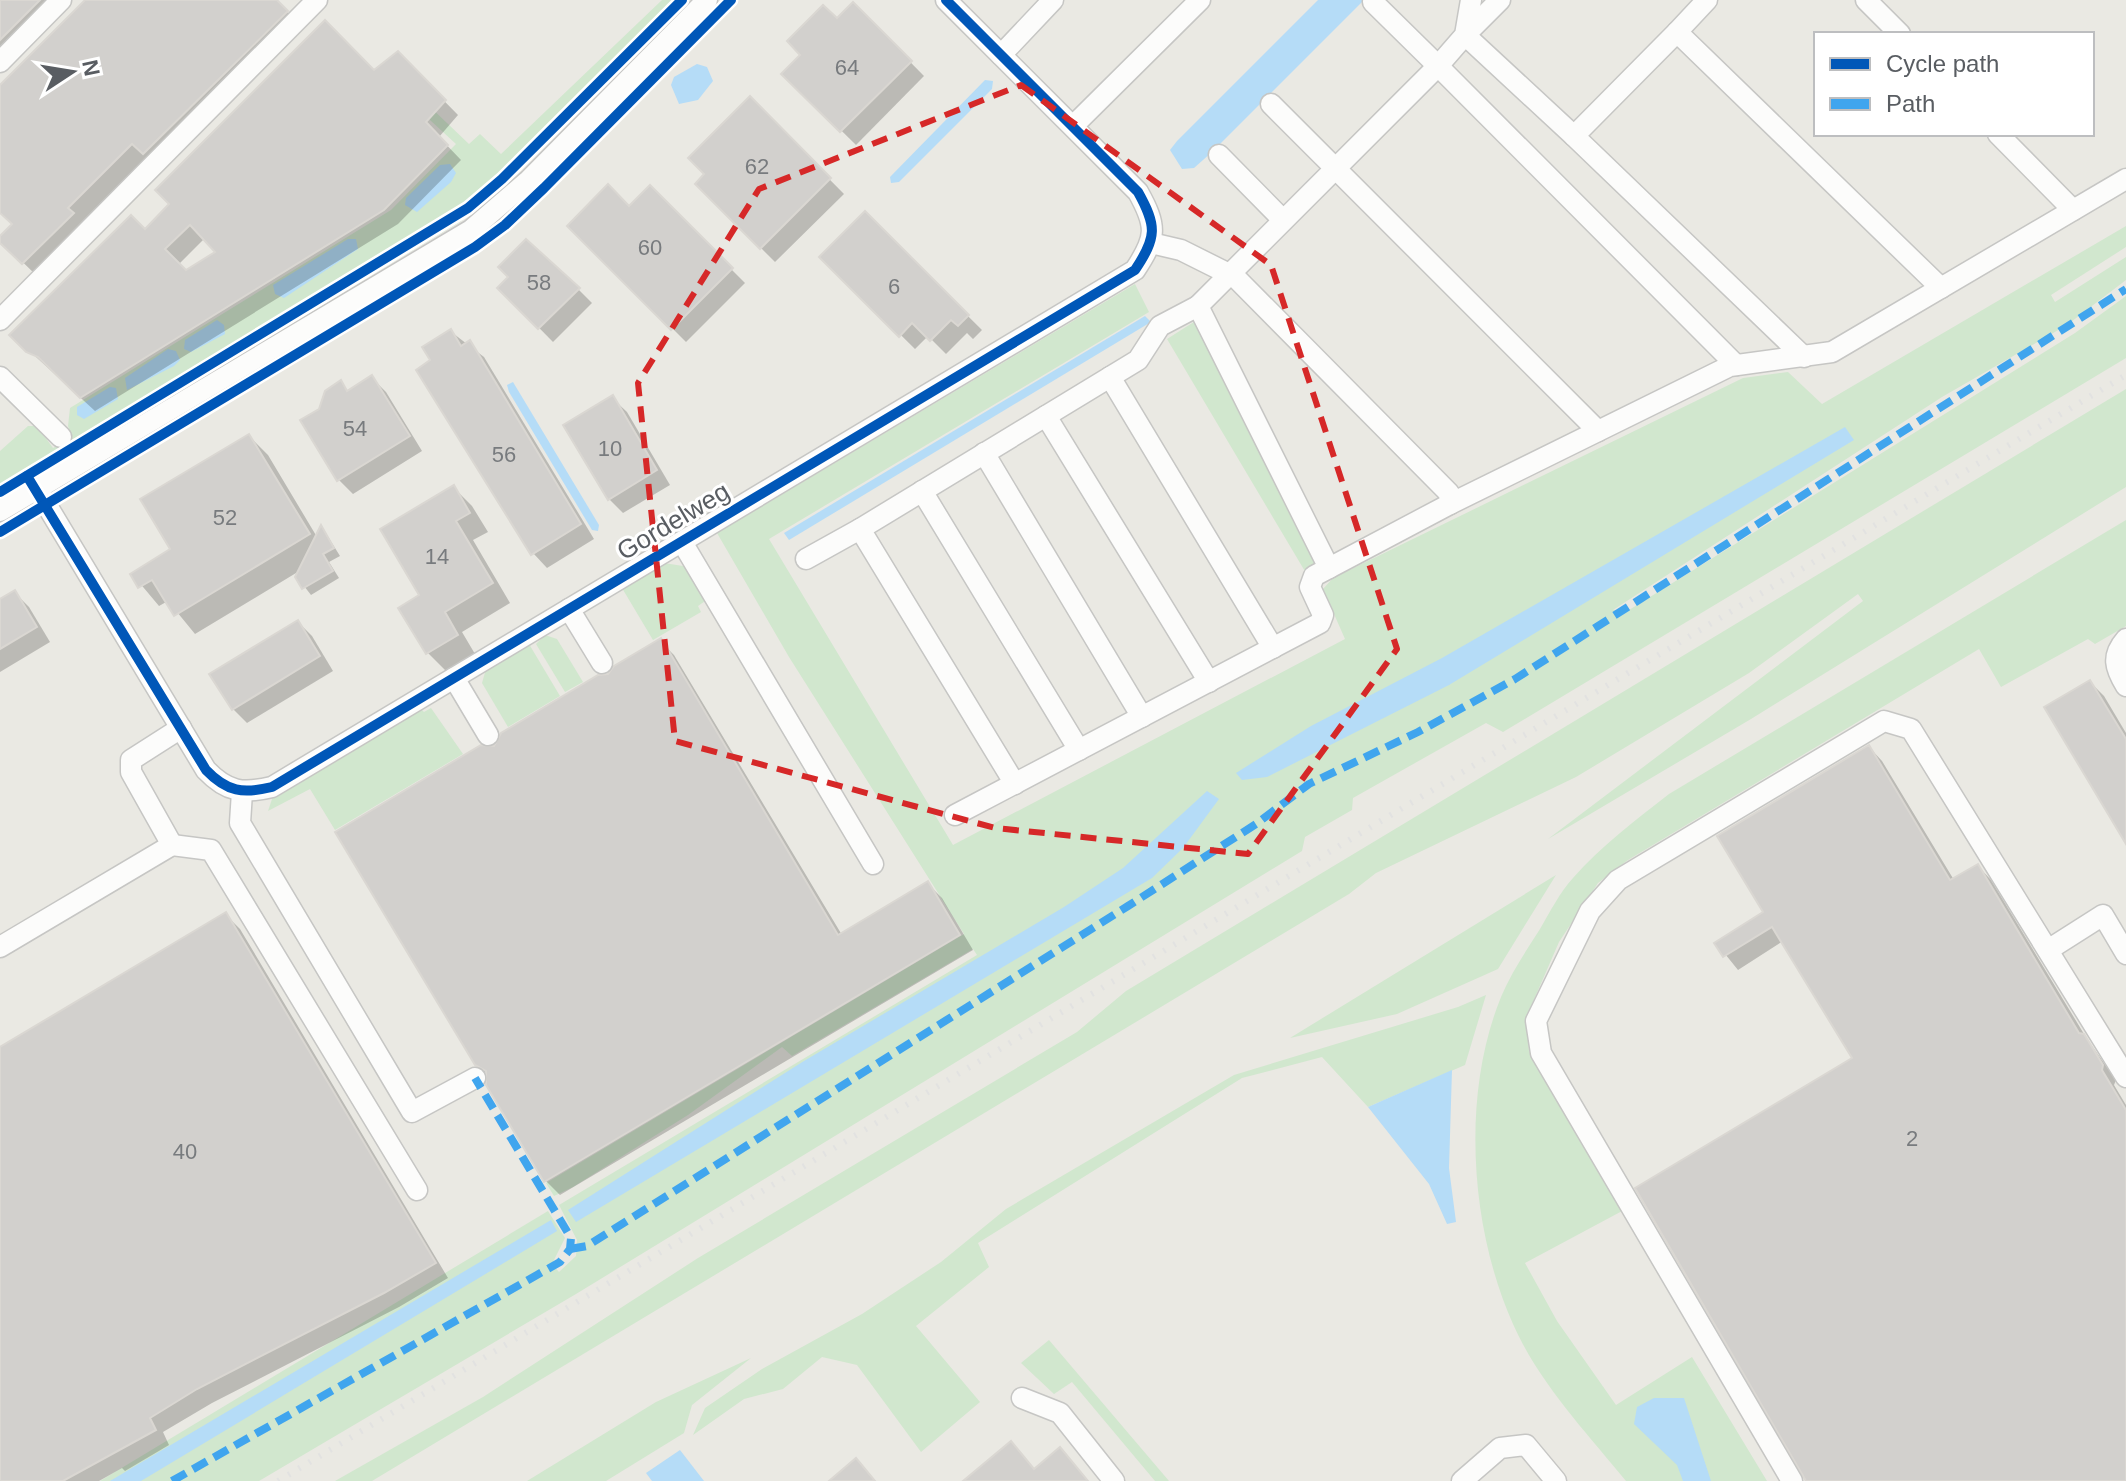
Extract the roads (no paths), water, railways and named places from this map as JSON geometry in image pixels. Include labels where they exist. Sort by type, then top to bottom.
[{"type":"street","points":[[0,62],[61,0]]},
{"type":"street","points":[[0,320],[317,0]]},
{"type":"street","points":[[0,511],[471,230],[529,180],[707,0]]},
{"type":"street","points":[[946,0],[1138,192],[1154,220],[1151,243],[1181,250],[1229,274],[1449,493],[1450,504]]},
{"type":"street","points":[[1001,55],[1053,0]]},
{"type":"street","points":[[1073,126],[1200,0]]},
{"type":"street","points":[[1465,35],[1471,0]]},
{"type":"street","points":[[806,559],[1138,360],[1160,326],[1198,306],[1500,0]]},
{"type":"street","points":[[1574,136],[1707,0]]},
{"type":"street","points":[[1866,0],[1898,32]]},
{"type":"street","points":[[1373,2],[1736,365]]},
{"type":"street","points":[[1677,32],[1941,288]]},
{"type":"street","points":[[1465,35],[1804,357]]},
{"type":"street","points":[[1271,104],[1598,431]]},
{"type":"street","points":[[2000,136],[2073,210]]},
{"type":"street","points":[[1219,155],[1283,220]]},
{"type":"street","points":[[955,815],[1320,623],[1323,615],[1310,587],[1314,576],[1450,504],[1736,365],[1832,352],[2126,179]]},
{"type":"street","name":"Gordelweg","points":[[242,792],[272,787],[1135,270],[1151,243]]},
{"type":"street","points":[[1198,306],[1329,568]]},
{"type":"street","points":[[0,377],[61,437]]},
{"type":"street","points":[[1110,377],[1273,648]]},
{"type":"street","points":[[1046,416],[1209,682]]},
{"type":"street","points":[[984,453],[1142,717]]},
{"type":"street","points":[[37,489],[206,770],[221,786],[242,792],[240,823],[412,1112],[475,1078]]},
{"type":"street","points":[[922,491],[1079,750]]},
{"type":"street","points":[[860,529],[1015,784]]},
{"type":"street","points":[[682,542],[873,864]]},
{"type":"street","points":[[569,609],[602,663]]},
{"type":"street","points":[[2126,639],[2117,650],[2115,659],[2126,686]]},
{"type":"street","points":[[454,678],[488,735]]},
{"type":"street","points":[[1792,1481],[1541,1053],[1536,1021],[1590,911],[1618,880],[1884,721],[1911,729],[2126,1077]]},
{"type":"street","points":[[172,845],[131,772],[131,760],[181,728]]},
{"type":"street","points":[[0,947],[172,845],[211,850],[417,1190]]},
{"type":"street","points":[[2048,950],[2103,915],[2126,954]]},
{"type":"street","points":[[1022,1398],[1060,1413],[1114,1481]]},
{"type":"street","points":[[1462,1481],[1500,1448],[1526,1445],[1556,1481]]},
{"type":"water","points":[[1318,0],[1364,0],[1212,152],[1194,168],[1182,169],[1170,150],[1177,141]]},
{"type":"water","points":[[697,64],[707,67],[713,81],[698,100],[679,104],[671,85],[674,77]]},
{"type":"water","points":[[985,80],[993,81],[992,89],[899,182],[891,183],[890,177]]},
{"type":"water","points":[[450,164],[456,173],[451,182],[417,212],[405,205],[406,198],[440,165]]},
{"type":"water","points":[[348,239],[356,239],[358,249],[284,298],[275,294],[273,285]]},
{"type":"water","points":[[1145,316],[1151,322],[789,540],[784,533]]},
{"type":"water","points":[[217,320],[224,325],[225,334],[191,352],[184,349],[185,340]]},
{"type":"water","points":[[168,349],[176,351],[180,360],[127,390],[125,378]]},
{"type":"water","points":[[513,382],[599,525],[598,531],[592,530],[509,392],[507,385]]},
{"type":"water","points":[[110,387],[116,388],[118,399],[84,419],[77,415],[77,407]]},
{"type":"water","points":[[1845,427],[1854,440],[1449,685],[1267,777],[1242,780],[1236,773],[1311,726],[1442,658]]},
{"type":"water","points":[[1207,791],[1219,799],[1183,848],[1152,878],[576,1222],[568,1210],[804,1061],[1064,907],[1123,868]]},
{"type":"water","points":[[1452,1070],[1449,1168],[1456,1222],[1447,1224],[1429,1184],[1368,1107]]},
{"type":"water","points":[[551,1220],[557,1231],[141,1481],[110,1481]]},
{"type":"water","points":[[1654,1398],[1684,1398],[1711,1481],[1683,1481],[1677,1465],[1634,1424],[1637,1407]]},
{"type":"water","points":[[680,1450],[704,1481],[652,1481],[646,1473]]},
{"type":"railway","points":[[278,1481],[2126,375]]}]
